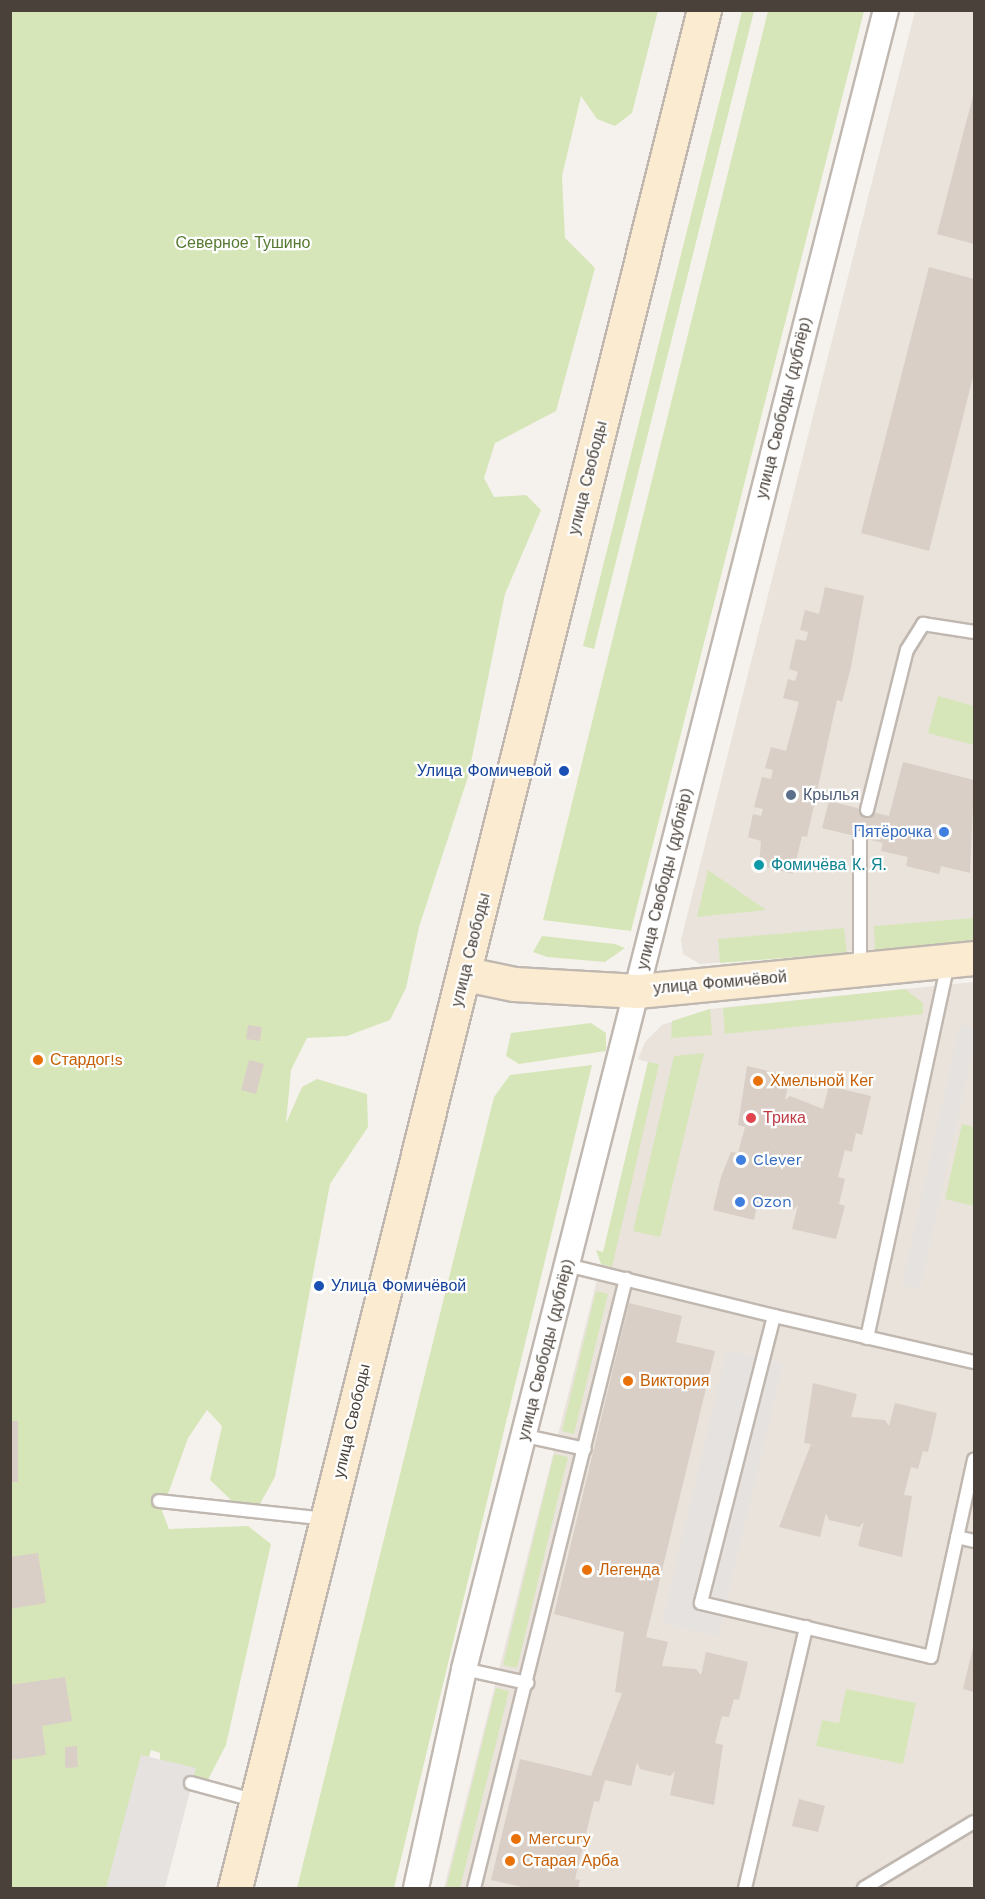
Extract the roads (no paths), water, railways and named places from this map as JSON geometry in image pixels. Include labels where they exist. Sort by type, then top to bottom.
[{"type":"main road","name":"улица Свободы","points":[[235,1888],[466,974],[704,10]]},
{"type":"main road","name":"улица Фомичёвой","points":[[466,974],[514,984],[638,991],[961,960]]},
{"type":"street","name":"улица Свободы (дублёр)","points":[[416,1888],[464,1669],[886,10]]},
{"type":"lane","points":[[867,810],[907,650],[923,624],[975,632]]},
{"type":"lane","points":[[860,970],[861,837]]},
{"type":"lane","points":[[867,1338],[961,960]]},
{"type":"lane","points":[[567,1265],[975,1362]]},
{"type":"lane","points":[[474,1888],[626,1279]]},
{"type":"lane","points":[[774,1316],[701,1603],[931,1657],[975,1460]]},
{"type":"lane","points":[[525,1436],[585,1449]]},
{"type":"lane","points":[[159,1501],[328,1520]]},
{"type":"lane","points":[[957,1537],[975,1541]]},
{"type":"lane","points":[[745,1888],[806,1627]]},
{"type":"lane","points":[[464,1669],[527,1683]]},
{"type":"lane","points":[[191,1783],[258,1802]]},
{"type":"lane","points":[[864,1888],[975,1822]]},
{"type":"place","name":"Улица Фомичевой","points":[[564,771]]},
{"type":"place","name":"Крылья","points":[[791,795]]},
{"type":"place","name":"Пятёрочка","points":[[944,832]]},
{"type":"place","name":"Фомичёва К. Я.","points":[[759,865]]},
{"type":"place","name":"Стардог!s","points":[[38,1060]]},
{"type":"place","name":"Хмельной Кег","points":[[758,1081]]},
{"type":"place","name":"Трика","points":[[751,1118]]},
{"type":"place","name":"Clever","points":[[741,1160]]},
{"type":"place","name":"Ozon","points":[[740,1202]]},
{"type":"place","name":"Улица Фомичёвой","points":[[319,1286]]},
{"type":"place","name":"Виктория","points":[[628,1381]]},
{"type":"place","name":"Легенда","points":[[587,1570]]},
{"type":"place","name":"Mercury","points":[[516,1839]]},
{"type":"place","name":"Старая Арба","points":[[510,1861]]},
{"type":"park label","name":"Северное Тушино","points":[[243,243]]}]
